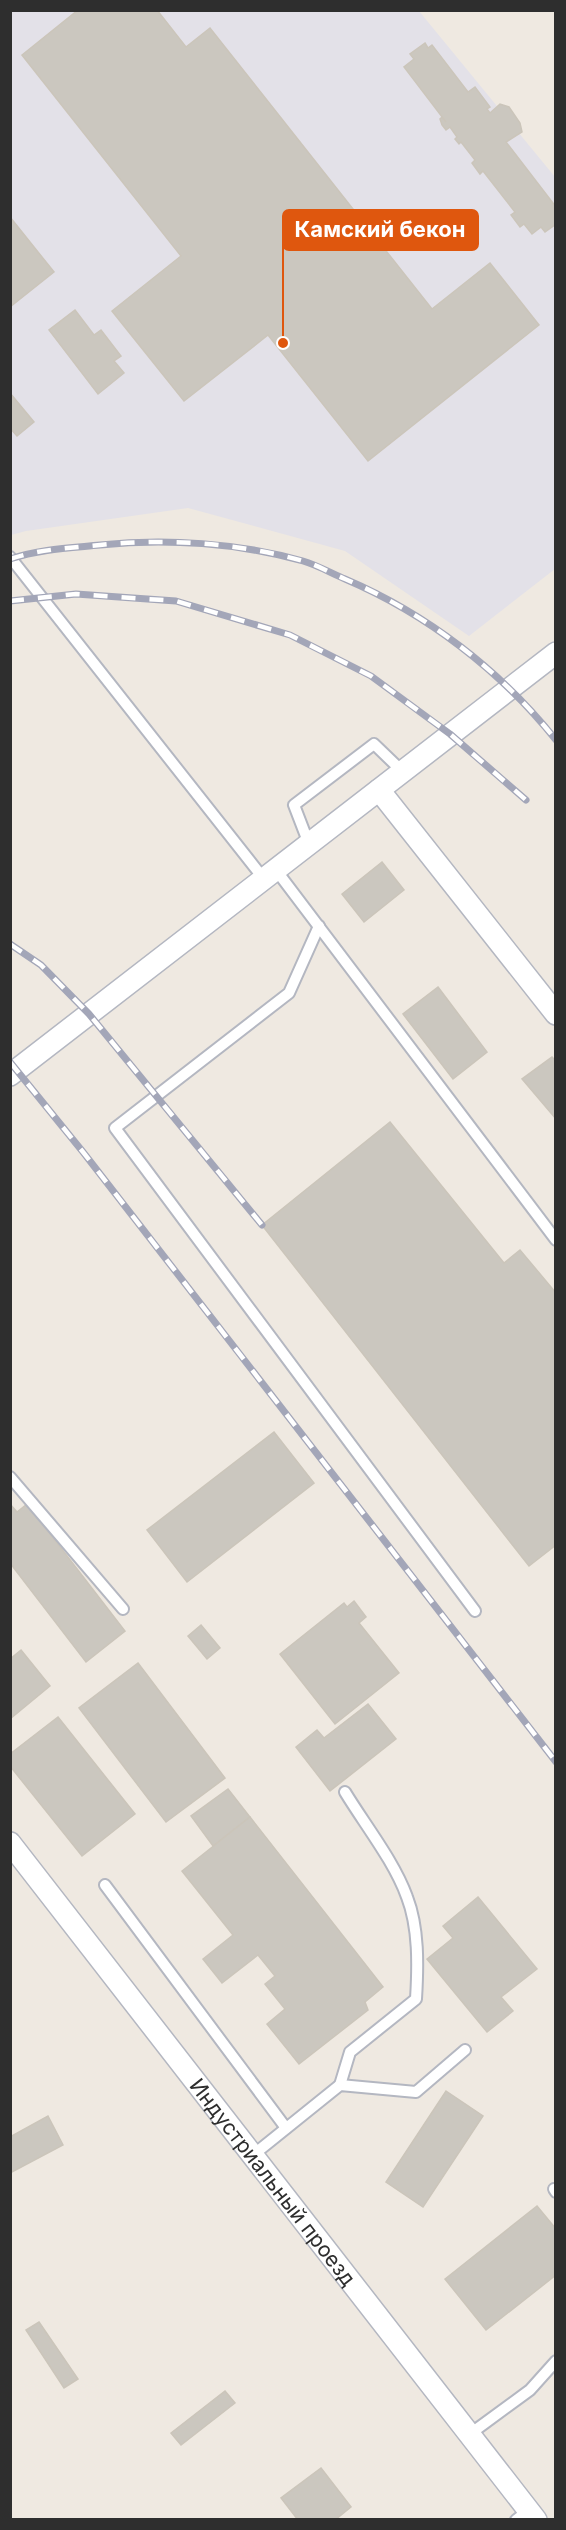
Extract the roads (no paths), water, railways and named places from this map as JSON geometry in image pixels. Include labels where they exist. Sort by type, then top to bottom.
[{"type":"street","points":[[10,1075],[555,653]]},
{"type":"street","points":[[379,790],[555,1014]]},
{"type":"street","name":"Индустриальный проезд","points":[[10,1843],[470,2434],[527,2516]]},
{"type":"lane","points":[[10,557],[270,874],[319,926],[555,1240]]},
{"type":"lane","points":[[309,844],[294,805],[374,744],[403,771]]},
{"type":"lane","points":[[319,926],[289,993],[115,1128],[475,1611]]},
{"type":"lane","points":[[10,1476],[123,1609]]},
{"type":"lane","points":[[253,2155],[340,2085],[350,2052],[416,1999],[418,1963],[408,1898],[398,1877],[345,1792]]},
{"type":"lane","points":[[105,1885],[286,2128]]},
{"type":"lane","points":[[340,2085],[416,2092],[465,2050]]},
{"type":"lane","points":[[470,2434],[530,2390],[555,2361]]},
{"type":"railway","points":[[10,559],[66,548],[176,542],[254,550],[308,563],[405,609],[460,646],[511,690],[556,740]]},
{"type":"railway","points":[[10,601],[76,594],[176,601],[290,635],[371,676],[450,734],[526,800]]},
{"type":"railway","points":[[10,944],[41,965],[89,1014],[262,1225]]},
{"type":"railway","points":[[10,1062],[83,1152],[556,1762]]},
{"type":"place","name":"Камский бекон","points":[[283,343]]}]
